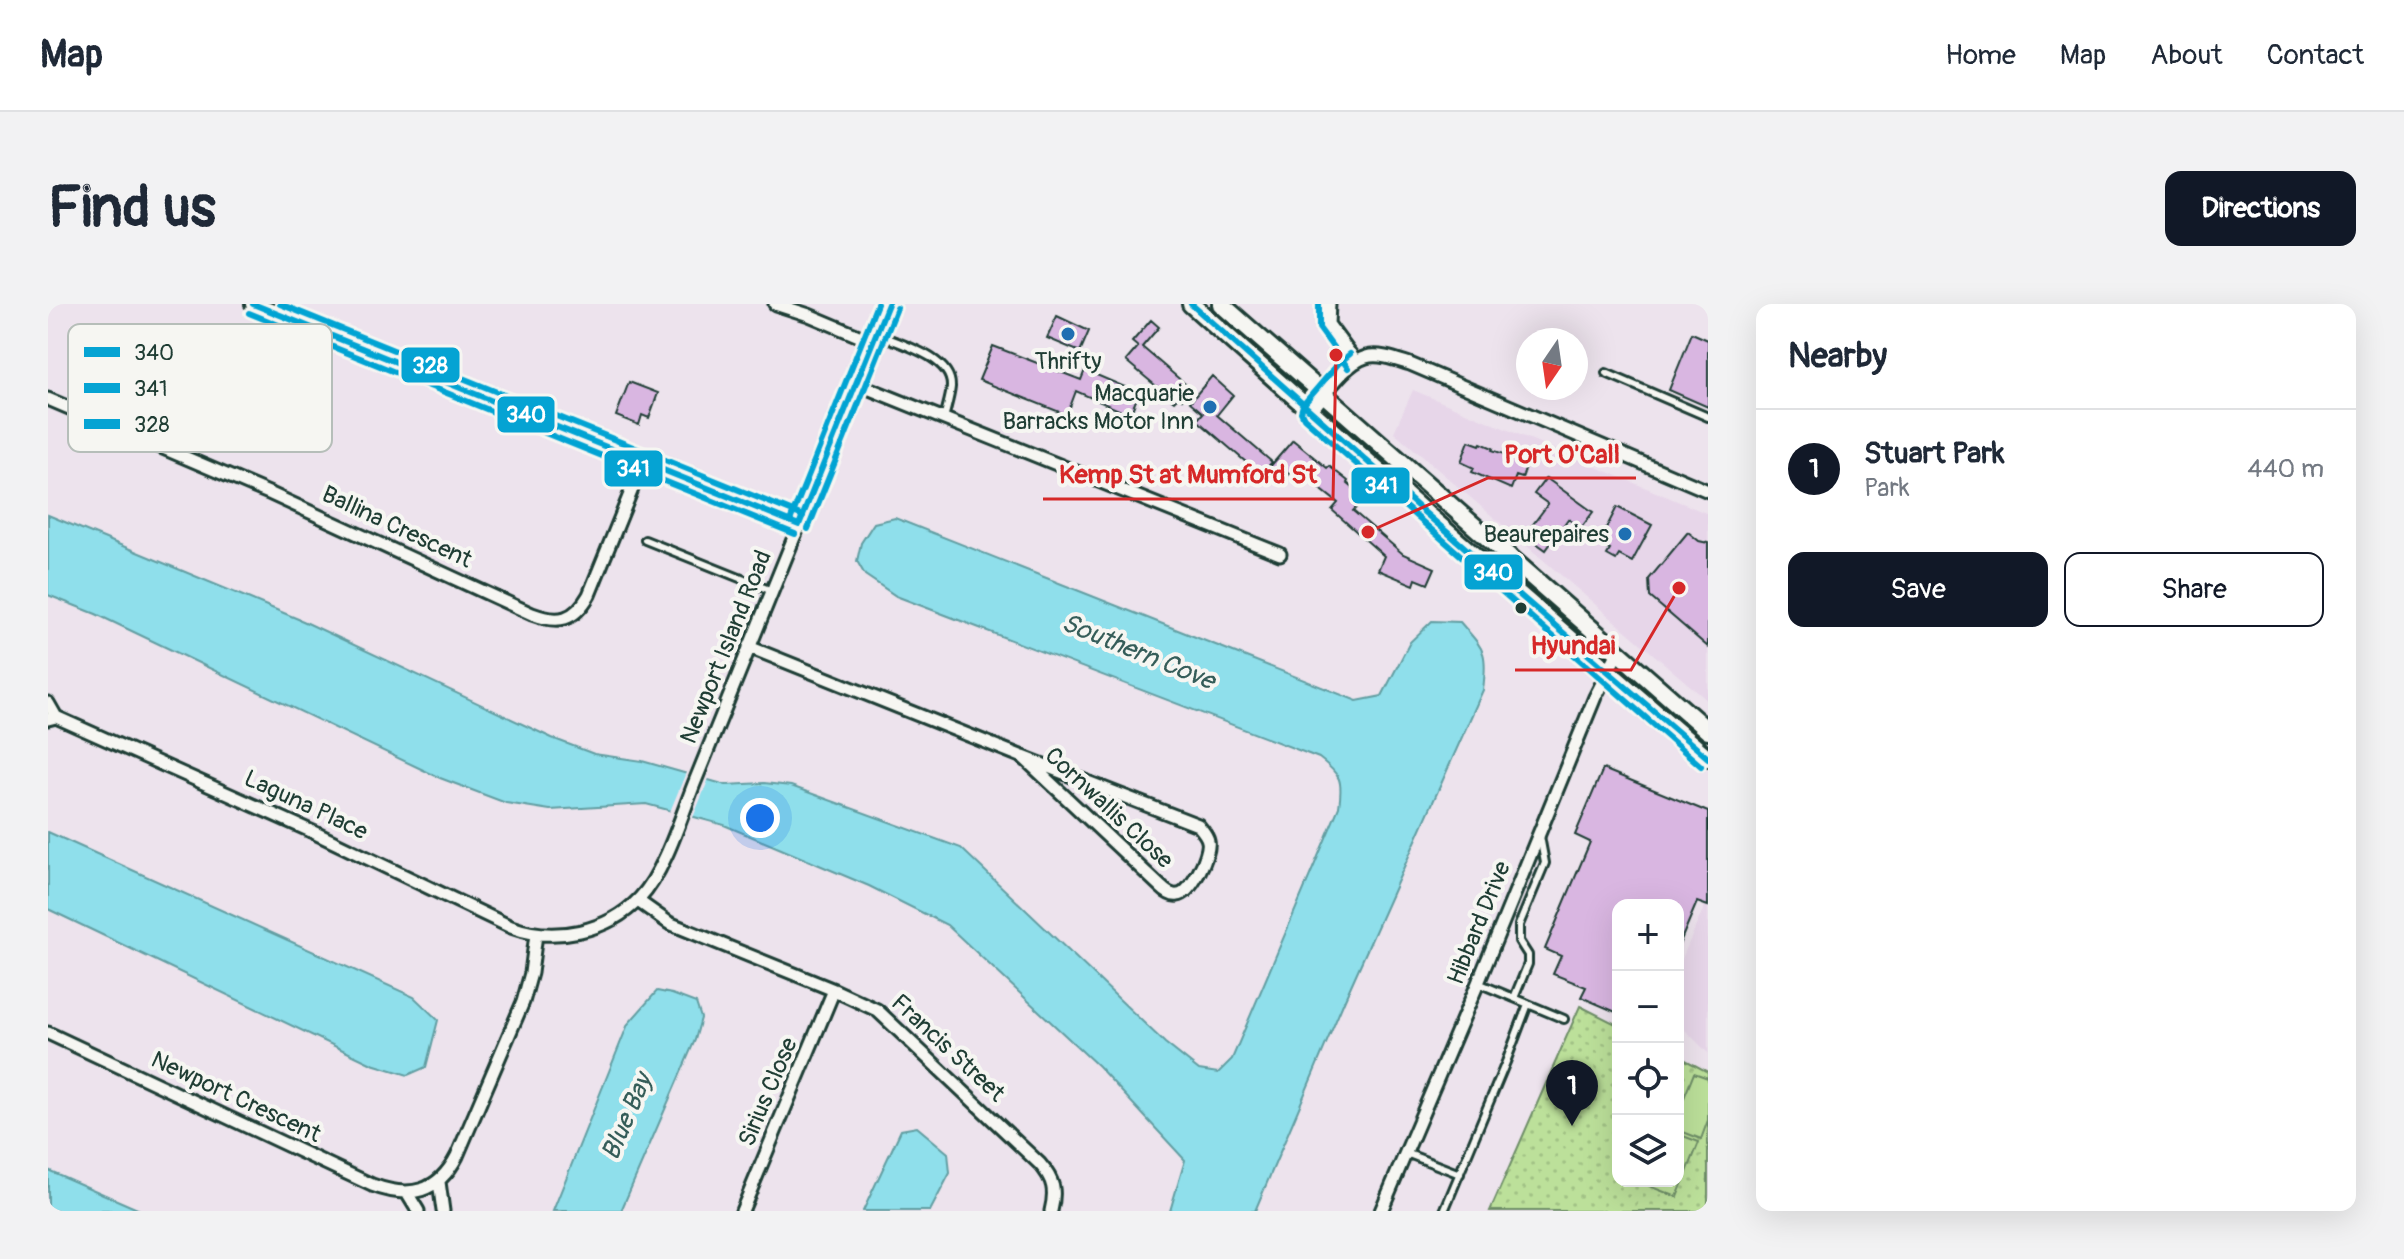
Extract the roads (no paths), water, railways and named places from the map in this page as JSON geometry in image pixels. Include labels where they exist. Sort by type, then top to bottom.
[{"type":"main road","points":[[1191,304],[1708,758]]},
{"type":"main road","points":[[1221,304],[1708,731]]},
{"type":"street","points":[[253,304],[302,324]]},
{"type":"street","points":[[775,304],[874,338]]},
{"type":"street","name":"Newport Island Road","points":[[536,934],[579,932],[599,925],[622,913],[650,888],[888,304]]},
{"type":"street","points":[[1329,304],[1328,324],[1356,362]]},
{"type":"street","points":[[332,336],[799,525]]},
{"type":"street","points":[[1311,411],[1349,367],[1373,356],[1410,364],[1708,491]]},
{"type":"street","points":[[855,383],[1280,554]]},
{"type":"street","name":"Ballina Crescent","points":[[48,399],[68,408]]},
{"type":"street","name":"Ballina Crescent","points":[[171,452],[327,519],[532,614],[552,620],[570,617],[583,606],[643,462]]},
{"type":"street","name":"Cornwallis Close","points":[[749,647],[1198,825],[1209,843],[1208,853],[1186,892],[1178,895],[1161,887],[1023,757]]},
{"type":"street","name":"Hibbard Drive","points":[[1381,1211],[1607,671],[1618,652]]},
{"type":"street","name":"Laguna Place","points":[[48,703],[52,718],[313,832],[511,927],[536,934]]},
{"type":"street","name":"Francis Street","points":[[638,901],[669,923],[867,1004],[886,1018],[1040,1164],[1051,1177],[1055,1192],[1051,1211]]},
{"type":"street","points":[[418,1211],[407,1193],[424,1190],[439,1182],[457,1156],[523,1002],[531,973],[536,934]]},
{"type":"street","name":"Sirius Close","points":[[742,1211],[834,990]]},
{"type":"street","name":"Newport Crescent","points":[[48,1033],[372,1185],[407,1193]]},
{"type":"street","points":[[439,1182],[443,1211]]},
{"type":"lane","points":[[874,338],[931,357],[944,367],[951,386],[944,419]]},
{"type":"lane","points":[[1606,373],[1708,417]]},
{"type":"lane","points":[[645,540],[772,591]]},
{"type":"lane","points":[[1514,998],[1528,964],[1528,955],[1519,941],[1519,925],[1545,863],[1539,833]]},
{"type":"lane","points":[[1478,983],[1564,1019]]},
{"type":"lane","points":[[1444,1211],[1528,1004]]},
{"type":"lane","points":[[1406,1153],[1460,1174]]},
{"type":"water","name":"Southern Cove","points":[[48,515],[303,621],[552,738],[594,754],[642,761],[726,785],[764,783],[791,786],[961,848],[1165,1043],[1199,1070],[1218,1073],[1232,1059],[1339,807],[1341,790],[1336,774],[1319,758],[896,596],[865,575],[857,561],[861,543],[874,523],[895,518],[1357,701],[1382,696],[1410,642],[1432,621],[1460,622],[1482,652],[1485,666],[1483,690],[1345,999],[1255,1211],[1170,1211],[1185,1160],[1098,1066],[947,925],[869,886],[724,825],[646,804],[550,810],[506,803],[440,778],[96,614],[48,595]]},
{"type":"water","points":[[48,832],[414,997],[438,1020],[426,1067],[408,1075],[372,1064],[48,909]]},
{"type":"water","name":"Blue Bay","points":[[657,991],[696,1003],[701,1018],[695,1040],[621,1211],[553,1211],[628,1024]]},
{"type":"water","points":[[917,1127],[948,1153],[950,1173],[930,1211],[863,1211],[901,1130]]},
{"type":"water","points":[[48,1170],[142,1211],[48,1211]]},
{"type":"place","name":"Thrifty","points":[[1068,334]]},
{"type":"place","name":"Kemp St at Mumford St","points":[[1336,355]]},
{"type":"place","name":"Macquarie Barracks Motor Inn","points":[[1210,407]]},
{"type":"place","name":"Port O'Call","points":[[1368,532]]},
{"type":"place","name":"Beaurepaires","points":[[1625,534]]},
{"type":"place","name":"Hyundai","points":[[1679,588]]},
{"type":"place","name":"Stuart Park","points":[[1572,1126]]}]
